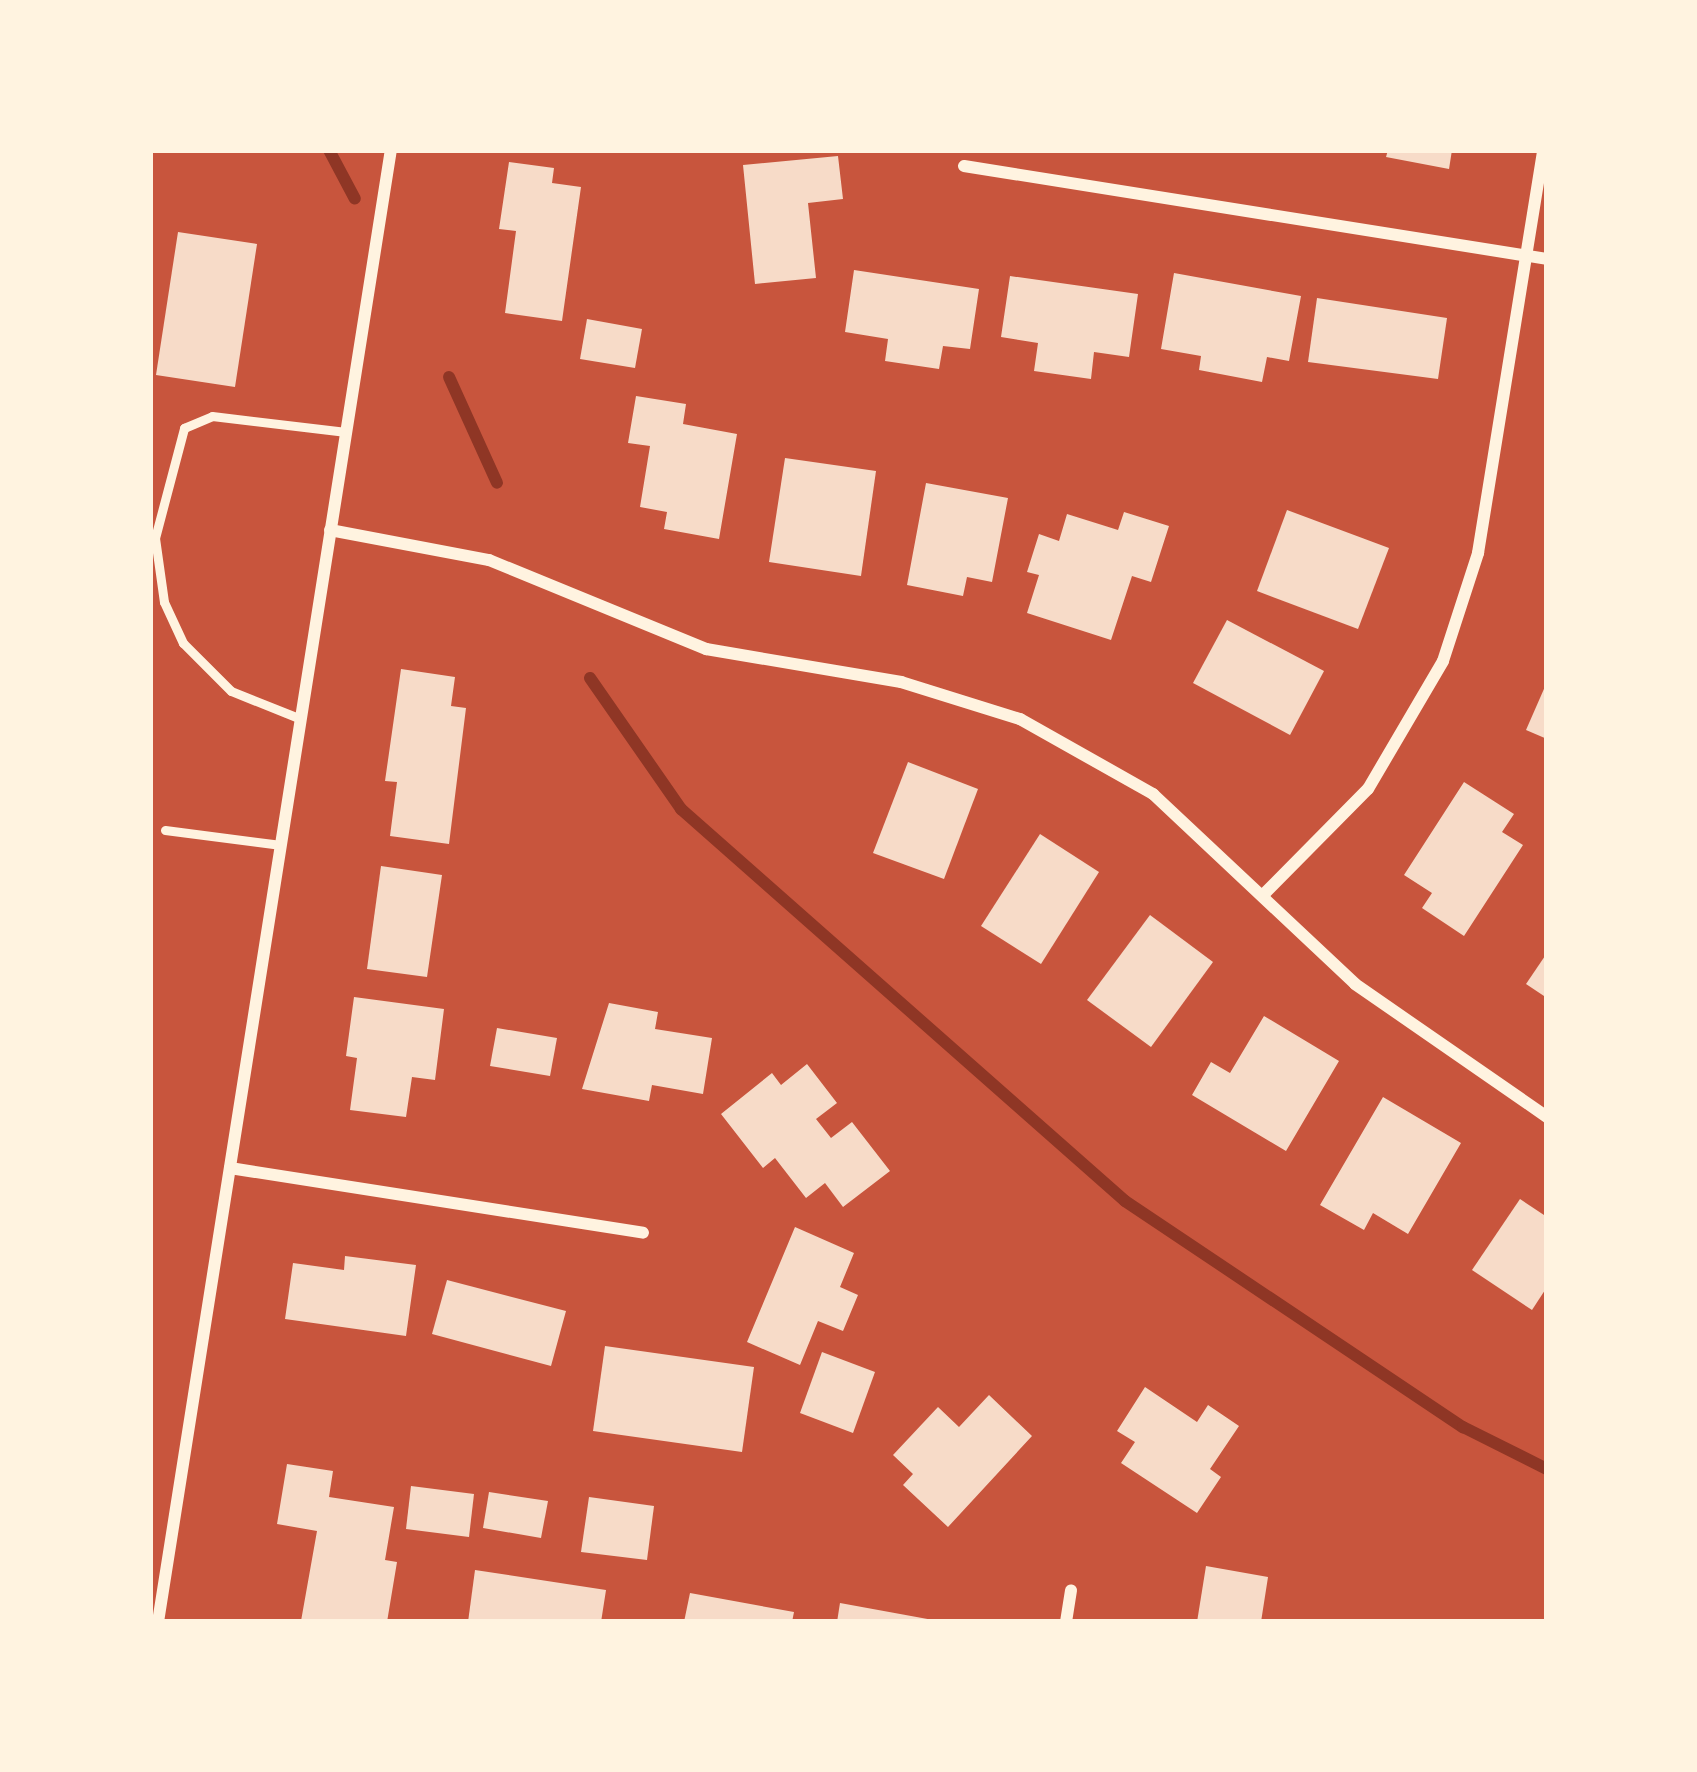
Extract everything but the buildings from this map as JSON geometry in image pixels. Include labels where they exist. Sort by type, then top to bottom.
[{"type":"street","points":[[158,1622],[391,150]]},
{"type":"street","points":[[1263,895],[1368,789],[1443,661],[1478,553],[1543,150]]},
{"type":"street","points":[[964,166],[1547,259]]},
{"type":"street","points":[[331,530],[489,560],[706,649],[901,682],[1020,719],[1153,794],[1354,984],[1547,1117]]},
{"type":"street","points":[[230,1168],[643,1233]]},
{"type":"street","points":[[1066,1622],[1071,1590]]},
{"type":"lane","points":[[301,719],[231,692],[183,644],[164,602],[155,538],[184,428],[212,416],[346,432]]},
{"type":"lane","points":[[165,830],[280,845]]},
{"type":"waterway","points":[[329,150],[355,199]]},
{"type":"waterway","points":[[449,377],[497,483]]},
{"type":"waterway","points":[[590,678],[681,809],[1125,1201],[1463,1427],[1547,1469]]}]
